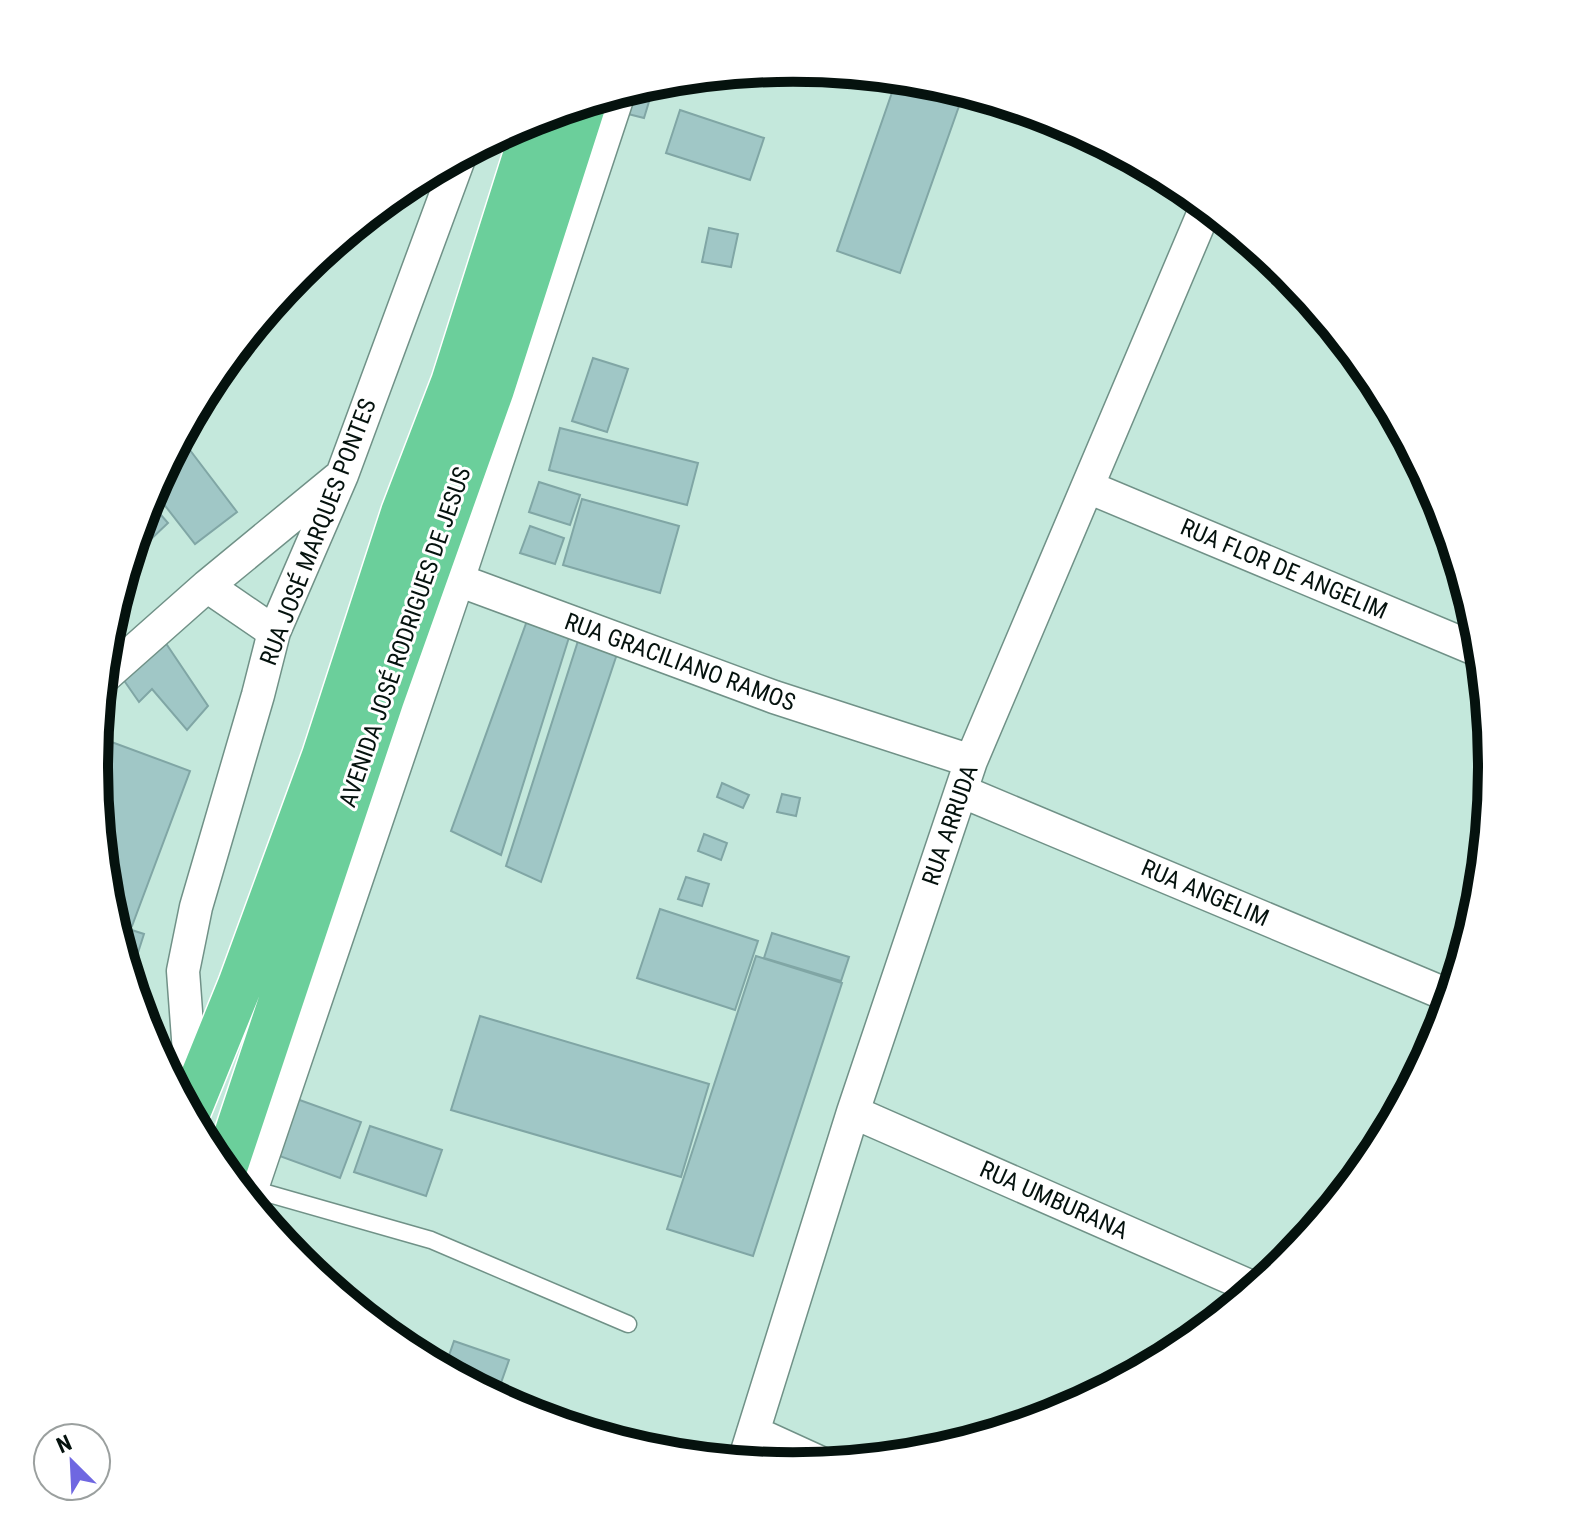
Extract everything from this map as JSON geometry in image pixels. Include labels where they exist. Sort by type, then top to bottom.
[{"type":"main road","name":"AVENIDA JOSÉ RODRIGUES DE JESUS","points":[[245,1178],[382,698],[492,389],[580,116]]},
{"type":"main road","name":"AVENIDA JOSÉ RODRIGUES DE JESUS","points":[[194,1100],[324,756],[403,513],[453,383],[532,133]]},
{"type":"street","points":[[245,1179],[458,580],[615,105]]},
{"type":"street","name":"RUA JOSÉ MARQUES PONTES","points":[[190,1092],[183,971],[196,907],[274,632],[342,475],[454,172]]},
{"type":"street","name":"RUA ARRUDA","points":[[748,1446],[853,1112],[966,776],[1201,218]]},
{"type":"street","points":[[115,668],[207,586],[342,475]]},
{"type":"street","name":"RUA FLOR DE ANGELIM","points":[[1088,487],[1466,645]]},
{"type":"street","points":[[450,510],[458,580]]},
{"type":"street","name":"RUA GRACILIANO RAMOS","points":[[458,580],[774,697],[966,776]]},
{"type":"street","points":[[207,586],[274,632]]},
{"type":"street","name":"RUA ANGELIM","points":[[966,776],[1439,991]]},
{"type":"street","name":"RUA UMBURANA","points":[[853,1112],[1243,1283]]},
{"type":"street","points":[[748,1446],[772,1452]]},
{"type":"lane","points":[[256,1193],[431,1240],[628,1324]]},
{"type":"building","points":[[893,90],[960,103],[900,273],[837,251]]},
{"type":"building","points":[[650,97],[644,118],[628,114],[632,101]]},
{"type":"building","points":[[680,110],[764,138],[750,180],[666,153]]},
{"type":"building","points":[[709,228],[738,234],[731,267],[702,262]]},
{"type":"building","points":[[593,358],[628,369],[607,432],[572,421]]},
{"type":"building","points":[[560,428],[698,463],[687,505],[549,470]]},
{"type":"building","points":[[187,446],[237,512],[195,544],[162,501]]},
{"type":"building","points":[[539,482],[580,495],[570,525],[529,512]]},
{"type":"building","points":[[582,499],[679,526],[660,593],[563,565]]},
{"type":"building","points":[[158,511],[168,523],[149,541],[147,539]]},
{"type":"building","points":[[530,526],[564,538],[555,564],[520,553]]},
{"type":"building","points":[[528,618],[571,631],[501,855],[451,831]]},
{"type":"building","points":[[157,630],[208,706],[187,730],[152,689],[139,702],[116,669]]},
{"type":"building","points":[[578,641],[618,651],[541,882],[506,866]]},
{"type":"building","points":[[109,741],[190,771],[132,926],[126,924],[113,856]]},
{"type":"building","points":[[722,783],[749,795],[743,808],[717,797]]},
{"type":"building","points":[[782,794],[800,798],[796,816],[777,812]]},
{"type":"building","points":[[704,834],[727,843],[721,860],[698,851]]},
{"type":"building","points":[[686,877],[709,884],[702,906],[678,899]]},
{"type":"building","points":[[660,909],[758,941],[735,1010],[637,978]]},
{"type":"building","points":[[127,929],[144,934],[136,960]]},
{"type":"building","points":[[772,933],[849,957],[841,981],[764,958]]},
{"type":"building","points":[[756,956],[842,983],[753,1256],[667,1229]]},
{"type":"building","points":[[480,1016],[709,1084],[681,1177],[451,1110]]},
{"type":"building","points":[[294,1098],[361,1122],[340,1178],[274,1154]]},
{"type":"building","points":[[370,1126],[442,1150],[426,1196],[354,1172]]},
{"type":"building","points":[[454,1341],[509,1360],[500,1386],[448,1359]]}]
